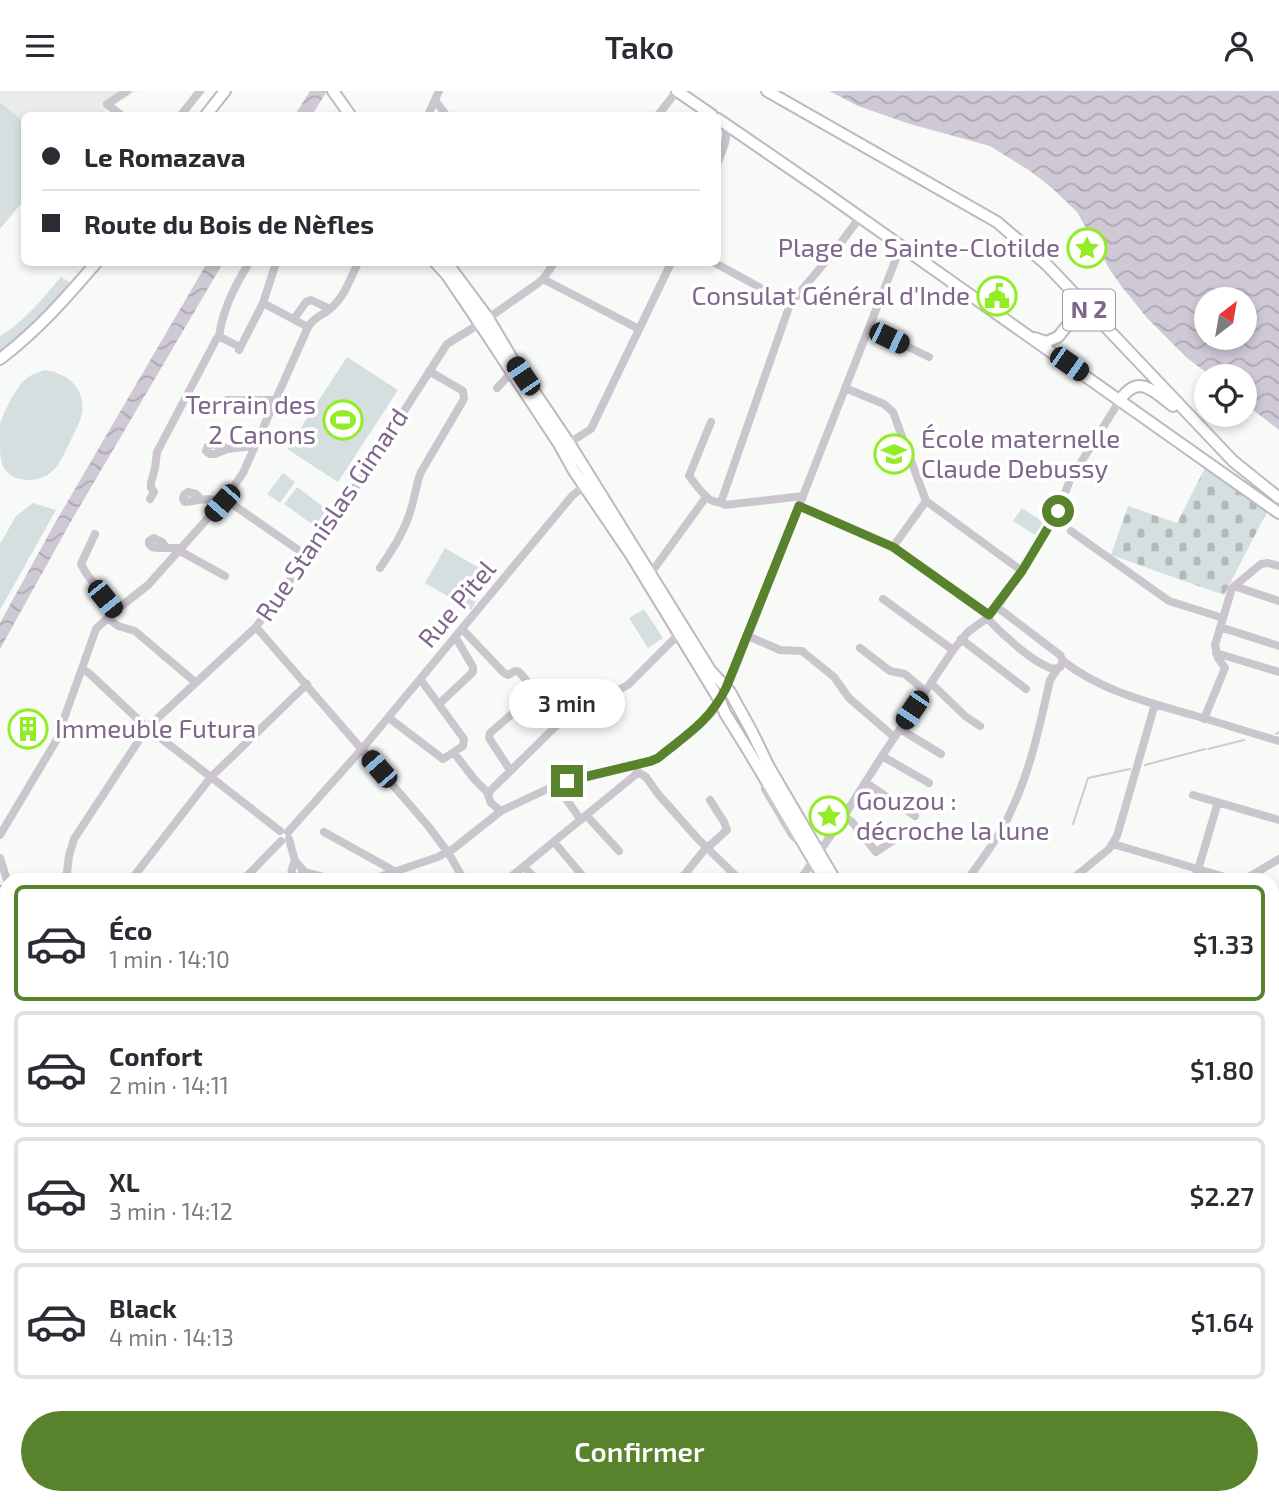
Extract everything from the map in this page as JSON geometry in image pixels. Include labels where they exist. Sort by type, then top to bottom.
[{"type":"main road","points":[[208,112],[225,91]]},
{"type":"main road","points":[[677,91],[708,112]]},
{"type":"main road","name":"N 2","points":[[767,91],[997,222],[1047,265],[1194,421]]},
{"type":"main road","points":[[329,92],[340,112]]},
{"type":"main road","points":[[329,92],[347,112]]},
{"type":"main road","name":"N 2","points":[[722,122],[1279,513]]},
{"type":"main road","points":[[0,359],[36,330],[93,266]]},
{"type":"main road","points":[[439,266],[484,321],[569,443],[710,670],[726,688],[752,731],[811,866]]},
{"type":"main road","points":[[449,266],[569,464],[631,555],[720,701],[798,837],[811,866]]},
{"type":"main road","points":[[1029,336],[1046,342],[1058,337],[1079,310],[1078,299]]},
{"type":"main road","points":[[1120,400],[1128,389],[1143,386],[1151,389],[1194,422]]},
{"type":"main road","name":"N 2","points":[[1200,427],[1233,461],[1279,498]]},
{"type":"street","points":[[117,112],[107,104],[128,91]]},
{"type":"street","points":[[183,112],[200,91]]},
{"type":"street","points":[[429,112],[439,91]]},
{"type":"street","points":[[661,112],[677,91]]},
{"type":"street","points":[[435,100],[444,112]]},
{"type":"street","points":[[721,155],[727,135],[722,122]]},
{"type":"street","points":[[724,148],[735,140],[744,138]]},
{"type":"street","points":[[721,502],[790,304],[860,217]]},
{"type":"street","points":[[393,873],[438,857],[501,811],[556,785],[636,769],[658,758],[709,716],[720,701],[748,636],[901,246]]},
{"type":"street","points":[[150,499],[154,492],[151,483],[157,452],[219,337],[236,284],[247,266]]},
{"type":"street","points":[[219,337],[240,348],[263,303],[275,266]]},
{"type":"street","points":[[0,835],[56,741],[96,629],[148,585],[223,501],[243,473],[308,327],[314,318],[330,309],[342,295],[355,266]]},
{"type":"street","points":[[552,266],[543,279],[639,329]]},
{"type":"street","points":[[569,443],[591,429],[670,266]]},
{"type":"street","points":[[720,266],[790,304]]},
{"type":"street","name":"Rue Stanislas Gimard","points":[[67,873],[74,839],[147,727],[256,627],[356,487],[447,344],[543,279]]},
{"type":"street","points":[[294,319],[309,300],[330,309]]},
{"type":"street","points":[[263,303],[308,327]]},
{"type":"street","points":[[869,328],[929,357]]},
{"type":"street","points":[[380,568],[404,529],[421,472],[464,399],[463,391],[429,370]]},
{"type":"street","points":[[497,388],[512,372]]},
{"type":"street","points":[[845,388],[884,404],[893,412],[926,501],[1022,571]]},
{"type":"street","points":[[227,400],[275,400]]},
{"type":"street","points":[[811,866],[953,650],[961,639],[997,607],[1022,571],[1058,511],[1070,480],[1120,400]]},
{"type":"street","points":[[711,422],[689,476],[706,497],[725,505],[803,496]]},
{"type":"street","points":[[227,449],[254,446]]},
{"type":"street","name":"Rue Pitel","points":[[250,873],[389,718],[572,496],[584,486]]},
{"type":"street","points":[[651,573],[706,497]]},
{"type":"street","points":[[201,499],[223,501],[307,556]]},
{"type":"street","points":[[893,547],[926,501]]},
{"type":"street","points":[[799,506],[893,547],[988,617],[1009,640],[1050,669],[1061,665],[1071,667],[1109,688],[1155,705],[1279,741]]},
{"type":"street","points":[[1051,522],[1062,525]]},
{"type":"street","points":[[1072,531],[1170,601],[1279,646]]},
{"type":"street","points":[[95,534],[81,564],[118,626],[135,631],[195,682]]},
{"type":"street","points":[[166,547],[181,549],[225,576]]},
{"type":"street","points":[[1204,719],[1225,668],[1216,653],[1215,645],[1234,586],[1261,564],[1279,566]]},
{"type":"street","points":[[1234,586],[1279,601]]},
{"type":"street","points":[[883,599],[953,650]]},
{"type":"street","points":[[972,873],[994,843],[1026,777],[1050,680],[1061,665],[1060,655],[997,607]]},
{"type":"street","points":[[256,627],[429,827],[460,873]]},
{"type":"street","points":[[463,629],[504,673],[508,675],[519,672],[541,697],[534,706]]},
{"type":"street","points":[[488,793],[554,728],[570,715],[628,685],[679,634]]},
{"type":"street","points":[[748,636],[780,650],[802,651],[834,677],[849,698],[894,737]]},
{"type":"street","points":[[439,704],[472,672],[473,667],[456,638]]},
{"type":"street","points":[[961,639],[1026,689]]},
{"type":"street","points":[[860,648],[890,671],[905,674],[925,691]]},
{"type":"street","points":[[1216,653],[1279,672]]},
{"type":"street","points":[[1044,665],[1050,680]]},
{"type":"street","points":[[83,669],[147,727],[284,836],[295,861],[309,873]]},
{"type":"street","points":[[389,718],[443,759],[463,746],[464,739],[421,680]]},
{"type":"street","points":[[931,683],[965,716],[980,726]]},
{"type":"street","points":[[136,873],[211,777],[307,684]]},
{"type":"street","points":[[1140,699],[1150,714],[1150,723]]},
{"type":"street","points":[[510,770],[489,736],[525,702],[530,701],[554,728]]},
{"type":"street","points":[[1084,873],[1113,844],[1155,705]]},
{"type":"street","points":[[1150,723],[1159,712],[1169,709]]},
{"type":"street","points":[[709,716],[724,712]]},
{"type":"street","points":[[900,729],[942,754]]},
{"type":"street","points":[[454,753],[488,793],[491,803],[501,811]]},
{"type":"street","points":[[882,756],[929,783]]},
{"type":"street","points":[[516,873],[584,818],[636,769]]},
{"type":"street","points":[[636,769],[733,873]]},
{"type":"street","points":[[865,782],[915,816]]},
{"type":"street","points":[[556,785],[584,818],[619,851]]},
{"type":"street","points":[[1193,795],[1279,820]]},
{"type":"street","points":[[686,873],[727,830],[710,800]]},
{"type":"street","points":[[1197,873],[1218,802]]},
{"type":"street","points":[[844,816],[876,852],[894,840]]},
{"type":"street","points":[[324,832],[396,872]]},
{"type":"street","points":[[554,842],[580,873]]},
{"type":"street","points":[[1113,844],[1211,873]]},
{"type":"street","points":[[1256,873],[1279,859]]},
{"type":"street","points":[[291,873],[295,861]]},
{"type":"street","points":[[524,867],[530,873]]},
{"type":"shaded area","points":[[0,91],[137,91],[103,112],[21,112],[21,120],[0,102]]},
{"type":"green space","points":[[0,102],[21,120],[21,204],[0,229]]},
{"type":"green space","points":[[61,277],[71,283],[37,321],[0,352],[0,336],[25,317]]},
{"type":"green space","name":"Terrain des 2 Canons","points":[[347,357],[398,390],[338,482],[287,449]]},
{"type":"green space","points":[[45,370],[61,374],[73,383],[81,396],[82,413],[64,455],[53,470],[37,479],[19,479],[6,471],[2,462],[0,425],[10,401],[22,383],[33,374]]},
{"type":"green space","points":[[1205,468],[1268,510],[1224,595],[1111,555],[1128,506],[1177,523]]},
{"type":"green space","points":[[283,473],[295,482],[280,503],[267,494]]},
{"type":"green space","points":[[297,487],[329,511],[316,527],[284,504]]},
{"type":"green space","points":[[33,503],[56,510],[0,610],[0,544],[16,516]]},
{"type":"green space","points":[[1022,508],[1043,522],[1035,535],[1013,521]]},
{"type":"green space","points":[[445,548],[491,575],[471,610],[425,583]]},
{"type":"green space","points":[[644,609],[663,638],[648,648],[629,618]]},
{"type":"water","points":[[310,91],[327,91],[314,112],[297,112]]},
{"type":"water","points":[[829,91],[1279,91],[1279,430],[1257,413],[1257,364],[1195,364],[1187,358],[1148,319],[1122,287],[1077,212],[1051,187],[990,146],[910,124],[858,106]]},
{"type":"water","points":[[205,266],[221,266],[70,523],[0,649],[0,623],[55,523]]},
{"type":"waterway","points":[[1208,749],[1244,740]]},
{"type":"waterway","points":[[1145,765],[1205,749]]},
{"type":"waterway","points":[[1073,824],[1088,778],[1130,769]]},
{"type":"place","name":"Plage de Sainte-Clotilde","points":[[1087,248]]},
{"type":"place","name":"Consulat Général d'Inde","points":[[997,296]]},
{"type":"place","name":"Terrain des 2 Canons","points":[[343,420]]},
{"type":"place","name":"École maternelle Claude Debussy","points":[[894,454]]},
{"type":"place","name":"Immeuble Futura","points":[[28,729]]},
{"type":"place","name":"Gouzou : décroche la lune","points":[[829,816]]},
{"type":"route","points":[[567,781],[646,764],[658,758],[709,716],[726,688],[799,506],[893,547],[989,615],[1022,571],[1058,511]]}]
